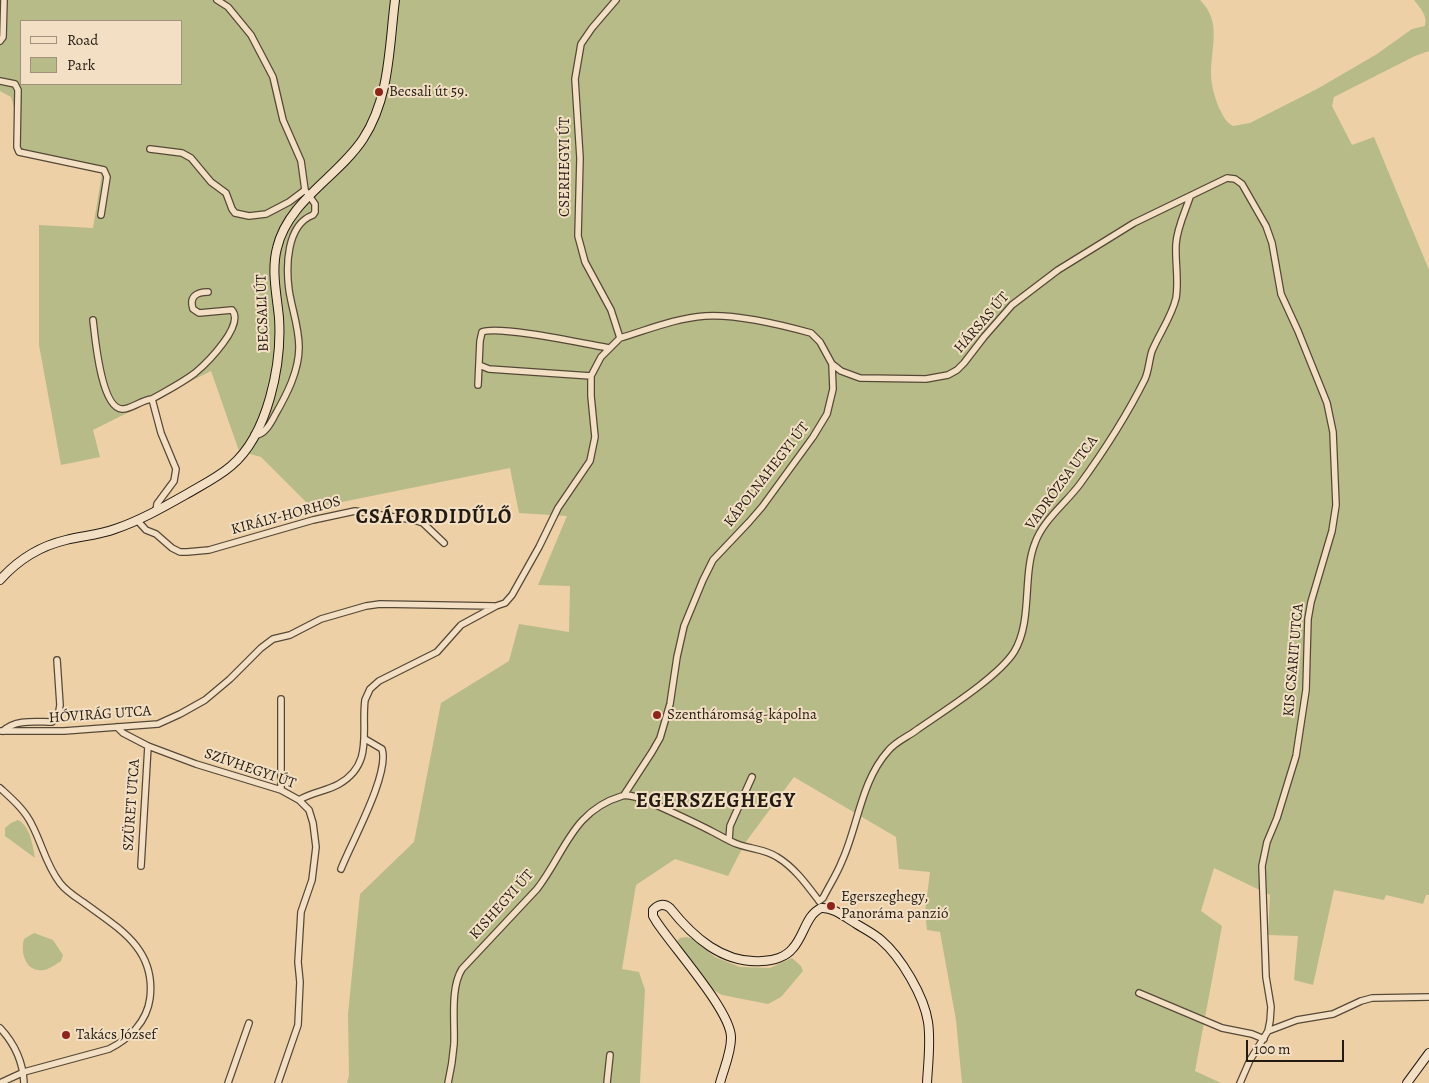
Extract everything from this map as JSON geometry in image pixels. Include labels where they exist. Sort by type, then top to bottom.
[{"type":"main road","name":"BECSALI ÚT","points":[[0,580],[27,558],[54,544],[113,530],[137,520],[224,472],[243,454],[254,435],[270,396],[278,363],[279,334],[275,271],[277,247],[307,193],[355,149],[369,129],[376,113],[387,72],[395,0]]},
{"type":"main road","points":[[720,1083],[731,1045],[730,1028],[717,1004],[653,916],[653,910],[660,905],[668,906],[696,936],[717,951],[737,959],[759,962],[778,958],[792,949],[820,904],[878,937],[889,947],[901,964],[921,1000],[928,1021],[927,1083]]},
{"type":"main road","points":[[1406,1083],[1429,1053]]},
{"type":"street","points":[[0,42],[3,37],[4,0]]},
{"type":"street","points":[[150,149],[182,153],[190,158],[210,182],[226,192],[235,213],[249,216],[266,214],[307,193],[301,161],[283,120],[273,77],[252,35],[228,7],[217,0]]},
{"type":"street","name":"CSERHEGYI ÚT","points":[[616,0],[581,44],[575,79],[580,158],[578,236],[585,262],[611,310],[620,338]]},
{"type":"street","points":[[0,81],[15,84],[18,90],[19,152],[104,170],[107,177],[101,215]]},
{"type":"street","name":"KIS CSARIT UTCA","points":[[1190,197],[1227,178],[1235,179],[1242,184],[1247,192],[1266,226],[1272,243],[1281,294],[1327,403],[1333,432],[1336,505],[1332,531],[1311,602],[1308,619],[1306,690],[1296,756],[1277,818],[1267,842],[1262,866],[1266,977],[1271,1007],[1268,1031],[1250,1060],[1240,1083]]},
{"type":"street","name":"BECSALI ÚT","points":[[254,435],[260,434],[270,424],[286,394],[298,361],[298,329],[289,291],[289,259],[291,242],[299,225],[315,212],[315,204],[307,193]]},
{"type":"street","name":"HÁRSAS ÚT","points":[[832,364],[860,378],[926,379],[948,375],[964,363],[1012,305],[1028,292],[1058,270],[1134,223],[1169,205],[1190,197]]},
{"type":"street","name":"VADRÓZSA UTCA","points":[[820,904],[842,861],[874,772],[887,752],[896,743],[916,731],[984,682],[1016,650],[1022,629],[1030,563],[1035,542],[1047,522],[1078,486],[1095,462],[1136,397],[1147,375],[1152,353],[1176,300],[1178,286],[1176,241],[1190,197]]},
{"type":"street","points":[[93,320],[99,363],[106,392],[111,402],[122,410],[143,400],[152,399],[195,373],[213,357],[233,328],[235,316],[232,310],[199,314],[193,309],[192,303],[195,295],[208,292]]},
{"type":"street","name":"KÁPOLNAHEGYI ÚT","points":[[591,376],[601,357],[620,338],[695,317],[730,317],[811,333],[820,342],[832,364],[831,401],[822,425],[750,522],[713,560],[703,580],[684,626],[670,704],[660,738],[624,795]]},
{"type":"street","points":[[478,385],[480,341],[482,332],[486,330],[511,332],[609,348]]},
{"type":"street","points":[[299,800],[345,780],[360,763],[364,752],[365,700],[373,685],[391,673],[437,652],[460,625],[504,603],[512,595],[558,508],[590,461],[594,437],[591,376],[489,369],[479,365]]},
{"type":"street","points":[[152,399],[161,433],[176,469],[174,481],[157,504],[156,510]]},
{"type":"street","name":"KIRÁLY-HORHOS","points":[[137,520],[146,530],[156,534],[172,548],[180,552],[209,550],[313,520],[355,511],[424,523],[444,543]]},
{"type":"street","name":"HÓVIRÁG UTCA","points":[[1,731],[64,731],[158,724],[180,714],[212,694],[267,643],[321,619],[380,604],[496,606]]},
{"type":"street","points":[[1,731],[10,725],[25,722],[52,722],[58,717],[60,704],[57,660]]},
{"type":"street","points":[[281,699],[281,790]]},
{"type":"street","name":"SZÍVHEGYI ÚT","points":[[117,727],[123,733],[148,746],[281,790],[299,800],[309,810],[313,823],[316,847],[314,868],[301,912],[298,962],[300,991],[298,1025],[278,1083]]},
{"type":"street","points":[[341,869],[371,802],[382,763],[382,750],[365,739]]},
{"type":"street","name":"SZÜRET UTCA","points":[[141,866],[148,746]]},
{"type":"street","points":[[729,840],[730,826],[752,776]]},
{"type":"street","points":[[0,788],[29,819],[47,862],[60,884],[118,928],[137,946],[144,956],[150,980],[149,1003],[145,1014],[136,1029],[122,1043],[109,1049],[24,1072],[0,1082]]},
{"type":"street","points":[[624,795],[650,802],[736,844],[769,852],[802,879],[820,904]]},
{"type":"street","name":"KISHEGYI ÚT","points":[[448,1083],[453,1056],[455,991],[458,976],[462,969],[546,878],[577,824],[600,806],[624,795]]},
{"type":"street","points":[[1139,993],[1222,1028],[1252,1034],[1264,1039]]},
{"type":"street","points":[[1268,1031],[1297,1020],[1333,1014],[1372,998],[1429,997]]},
{"type":"street","points":[[228,1083],[249,1023]]},
{"type":"street","points":[[0,1028],[15,1049],[24,1072],[24,1083]]},
{"type":"street","points":[[607,1083],[610,1055]]},
{"type":"green space","points":[[3,0],[1200,0],[1207,8],[1213,26],[1211,74],[1214,91],[1223,116],[1233,126],[1250,123],[1317,89],[1377,54],[1412,29],[1425,26],[1424,15],[1414,0],[1429,0],[1429,51],[1415,56],[1334,97],[1332,106],[1352,145],[1374,137],[1429,270],[1429,895],[1426,895],[1423,904],[1386,895],[1384,900],[1334,890],[1313,985],[1294,980],[1298,936],[1268,935],[1270,895],[1214,868],[1201,911],[1222,926],[1195,1071],[1221,1083],[962,1083],[956,1020],[940,932],[927,930],[925,912],[930,872],[899,869],[896,837],[794,777],[745,843],[728,876],[675,859],[636,885],[622,969],[639,972],[645,990],[640,1083],[347,1083],[349,1076],[348,1014],[360,894],[414,842],[441,703],[509,661],[519,624],[569,632],[570,586],[538,585],[567,516],[519,513],[510,468],[312,508],[261,457],[239,451],[211,371],[93,430],[100,457],[61,465],[39,345],[39,225],[93,228],[102,173],[16,155],[17,117],[11,97],[0,91],[0,34]]},
{"type":"green space","points":[[18,820],[28,831],[35,858],[5,836],[5,828]]},
{"type":"green space","points":[[34,933],[53,940],[63,955],[61,961],[51,968],[38,970],[26,961],[23,950],[24,939]]},
{"type":"green space","points":[[680,938],[693,939],[715,957],[740,967],[770,968],[792,958],[801,966],[803,971],[781,997],[768,1004],[722,995],[712,989],[678,947],[676,942]]},
{"type":"place","name":"Becsali út 59.","points":[[379,92]]},
{"type":"place","name":"Szentháromság-kápolna","points":[[657,715]]},
{"type":"place","name":"Egerszeghegy, Panoráma panzió","points":[[831,906]]},
{"type":"place","name":"Takács József","points":[[66,1035]]},
{"type":"district","name":"CSÁFORDIDŰLŐ","points":[[434,518]]},
{"type":"district","name":"EGERSZEGHEGY","points":[[716,802]]}]
